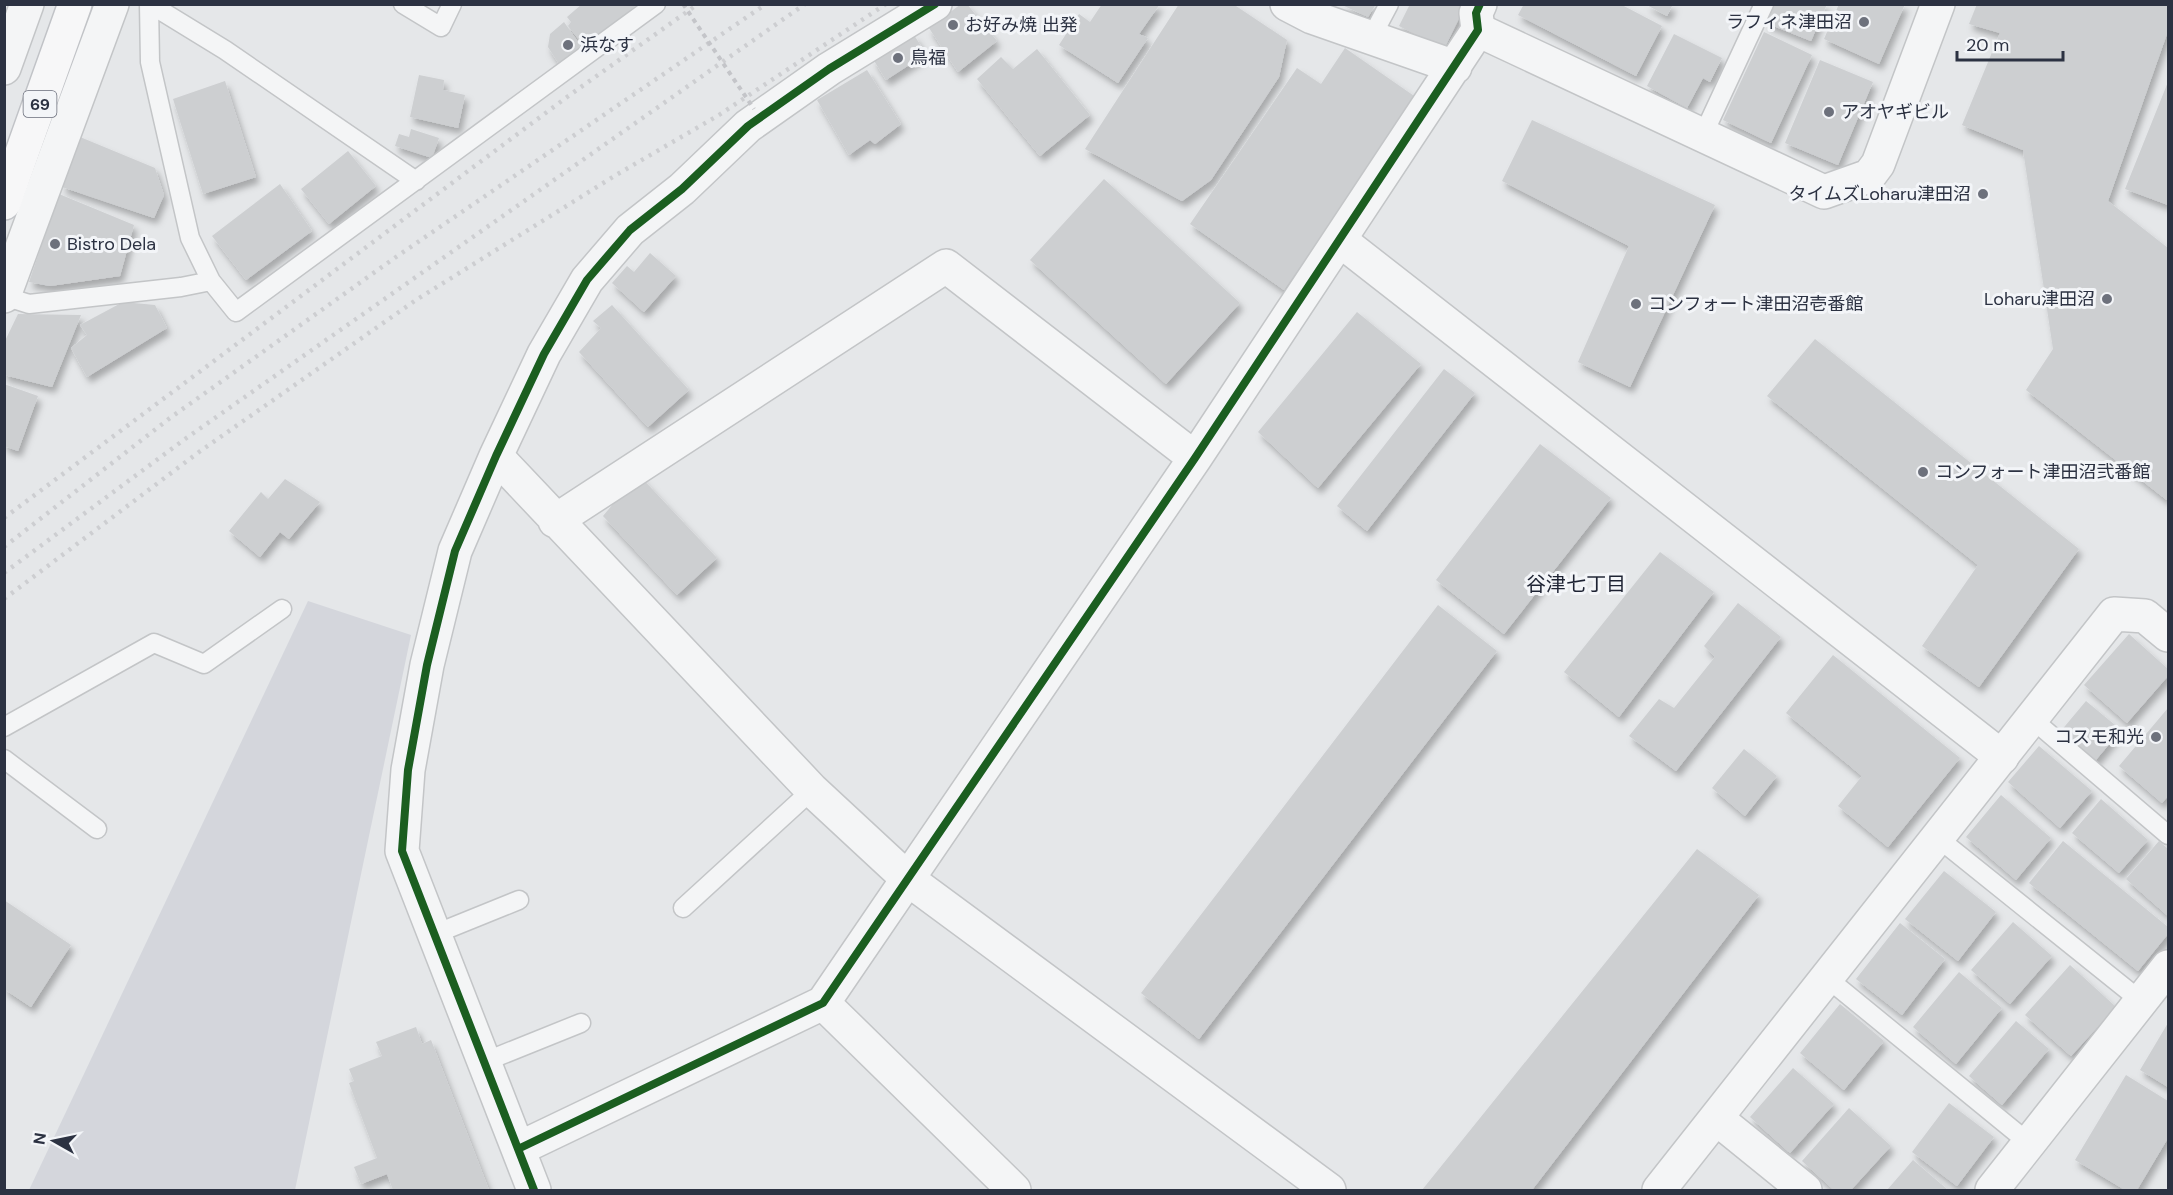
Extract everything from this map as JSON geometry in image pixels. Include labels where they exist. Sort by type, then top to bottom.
[{"type":"main road","name":"69","points":[[4,203],[75,4]]},
{"type":"street","points":[[4,68],[27,4]]},
{"type":"street","points":[[4,296],[112,4]]},
{"type":"street","points":[[534,1191],[402,851],[408,770],[427,665],[455,551],[495,456],[544,354],[587,280],[630,230],[682,189],[748,126],[829,69],[934,4]]},
{"type":"street","points":[[1287,4],[1312,17],[1455,67]]},
{"type":"street","points":[[518,1149],[823,1004],[1341,242],[1455,67],[1479,17],[1703,135],[1824,192],[1869,176],[1878,164],[1938,4]]},
{"type":"street","points":[[1341,242],[2002,757]]},
{"type":"street","points":[[555,521],[946,266],[1195,458]]},
{"type":"street","points":[[495,456],[812,790],[909,880],[1329,1191]]},
{"type":"street","points":[[1659,1191],[2114,614],[2145,616],[2169,635]]},
{"type":"street","points":[[1992,1191],[2169,967]]},
{"type":"street","points":[[823,1004],[1005,1188]]},
{"type":"street","points":[[1716,1118],[1805,1191]]},
{"type":"lane","points":[[149,4],[225,50],[416,180]]},
{"type":"lane","points":[[149,4],[153,73],[190,238],[211,280],[236,312],[656,4]]},
{"type":"lane","points":[[403,4],[441,27],[452,4]]},
{"type":"lane","points":[[1371,38],[1389,4]]},
{"type":"lane","points":[[1703,135],[1764,4]]},
{"type":"lane","points":[[4,296],[29,304],[181,287],[211,280]]},
{"type":"lane","points":[[4,727],[154,643],[204,664],[282,609]]},
{"type":"lane","points":[[2032,719],[2169,835]]},
{"type":"lane","points":[[4,759],[97,829]]},
{"type":"lane","points":[[683,908],[812,790]]},
{"type":"lane","points":[[1938,838],[2141,1001]]},
{"type":"lane","points":[[435,934],[519,900]]},
{"type":"lane","points":[[1827,978],[2029,1143]]},
{"type":"lane","points":[[484,1062],[581,1023]]},
{"type":"path","points":[[683,4],[754,110]]},
{"type":"shaded area","points":[[308,601],[411,635],[295,1190],[29,1190]]},
{"type":"building","points":[[582,4],[638,4],[584,46],[568,26],[571,22],[567,17]]},
{"type":"building","points":[[961,4],[967,4],[997,41],[958,72],[929,28]]},
{"type":"building","points":[[1102,4],[1160,4],[1139,34],[1148,38],[1118,83],[1059,45],[1079,14],[1090,22]]},
{"type":"building","points":[[1179,4],[1233,4],[1287,40],[1279,77],[1211,180],[1182,201],[1085,149]]},
{"type":"building","points":[[1340,4],[1376,4],[1368,17]]},
{"type":"building","points":[[1410,4],[1466,4],[1444,49],[1399,26]]},
{"type":"building","points":[[1524,4],[1620,4],[1662,26],[1636,76],[1518,15]]},
{"type":"building","points":[[1645,4],[1673,4],[1667,16]]},
{"type":"building","points":[[1774,4],[1827,4],[1811,41],[1766,23]]},
{"type":"building","name":"ラフィネ津田沼","points":[[1839,4],[1905,4],[1879,64],[1824,39]]},
{"type":"building","name":"Loharu津田沼","points":[[1977,4],[2168,4],[2168,31],[2108,201],[2168,248],[2168,501],[2026,390],[2053,349],[2023,150],[1962,125],[2000,33],[1969,24]]},
{"type":"building","points":[[564,22],[583,49],[561,67],[548,47],[550,34]]},
{"type":"building","points":[[1764,32],[1812,55],[1771,143],[1723,120]]},
{"type":"building","points":[[1674,34],[1722,58],[1710,82],[1703,78],[1687,108],[1647,86]]},
{"type":"building","points":[[914,35],[926,54],[886,80],[873,59]]},
{"type":"building","points":[[1345,48],[1417,98],[1284,290],[1190,224],[1297,68],[1321,84]]},
{"type":"building","points":[[1037,49],[1090,115],[1040,156],[977,79],[1001,57],[1013,69]]},
{"type":"building","name":"アオヤギビル","points":[[1820,60],[1873,82],[1838,165],[1785,143]]},
{"type":"building","points":[[867,70],[901,124],[875,144],[870,140],[849,155],[817,100]]},
{"type":"building","points":[[419,75],[444,80],[443,90],[465,95],[458,128],[410,117]]},
{"type":"building","points":[[225,81],[256,177],[203,194],[173,99]]},
{"type":"building","points":[[2168,82],[2168,205],[2125,189]]},
{"type":"building","name":"コンフォート津田沼壱番館","points":[[1532,120],[1715,205],[1630,387],[1578,362],[1629,246],[1502,181]]},
{"type":"building","points":[[411,129],[439,138],[432,158],[395,146],[399,134],[409,137]]},
{"type":"building","points":[[80,137],[155,168],[164,195],[154,218],[62,187]]},
{"type":"building","points":[[348,151],[376,186],[329,224],[301,189]]},
{"type":"building","points":[[1104,179],[1240,303],[1166,384],[1030,260]]},
{"type":"building","points":[[280,184],[312,231],[246,280],[212,236]]},
{"type":"building","points":[[59,194],[134,225],[120,276],[50,286],[29,282]]},
{"type":"building","points":[[650,253],[676,276],[644,312],[612,283],[627,266],[634,272]]},
{"type":"building","points":[[123,302],[155,305],[167,328],[87,377],[71,348],[87,335],[80,325]]},
{"type":"building","points":[[612,305],[689,390],[648,427],[579,352],[601,328],[593,321]]},
{"type":"building","points":[[1357,312],[1421,364],[1318,488],[1258,432]]},
{"type":"building","points":[[18,314],[81,315],[52,387],[4,375],[4,343]]},
{"type":"building","name":"コンフォート津田沼弐番館","points":[[1815,339],[2079,549],[1979,687],[1922,646],[1978,565],[1767,396]]},
{"type":"building","points":[[1444,369],[1475,393],[1367,531],[1337,506]]},
{"type":"building","points":[[4,384],[38,396],[18,451],[4,446]]},
{"type":"building","points":[[1540,444],[1611,498],[1504,634],[1436,580]]},
{"type":"building","points":[[638,474],[717,558],[677,595],[603,516]]},
{"type":"building","points":[[285,479],[320,502],[289,539],[280,532],[260,557],[229,531],[261,492],[268,499]]},
{"type":"building","points":[[1660,552],[1714,592],[1619,717],[1564,672]]},
{"type":"building","points":[[1738,603],[1781,637],[1676,771],[1629,736],[1659,699],[1674,708],[1715,657],[1704,646]]},
{"type":"building","points":[[1438,605],[1497,651],[1199,1039],[1141,993]]},
{"type":"building","points":[[2129,634],[2168,669],[2168,676],[2127,723],[2084,685]]},
{"type":"building","points":[[1833,655],[1960,758],[1888,847],[1838,806],[1862,776],[1786,713]]},
{"type":"building","points":[[2086,701],[2121,730],[2095,761],[2060,732]]},
{"type":"building","name":"コスモ和光","points":[[2168,708],[2168,796],[2162,803],[2119,766]]},
{"type":"building","points":[[2039,746],[2092,791],[2060,828],[2008,782]]},
{"type":"building","points":[[1744,749],[1777,776],[1745,816],[1712,788]]},
{"type":"building","points":[[2001,795],[2051,838],[2016,880],[1966,837]]},
{"type":"building","points":[[2101,799],[2148,840],[2119,873],[2072,833]]},
{"type":"building","points":[[2063,841],[2168,927],[2168,934],[2138,971],[2029,883]]},
{"type":"building","points":[[2159,841],[2168,849],[2168,916],[2126,879]]},
{"type":"building","points":[[1697,849],[1759,895],[1532,1190],[1422,1190]]},
{"type":"building","points":[[1944,871],[1996,912],[1958,961],[1905,919]]},
{"type":"building","points":[[4,900],[71,945],[31,1007],[4,989]]},
{"type":"building","points":[[2013,922],[2052,956],[2010,1004],[1971,970]]},
{"type":"building","points":[[1900,923],[1945,959],[1902,1015],[1856,979]]},
{"type":"building","points":[[2070,965],[2116,1007],[2071,1056],[2025,1015]]},
{"type":"building","points":[[1959,972],[2002,1008],[1956,1064],[1913,1027]]},
{"type":"building","points":[[1840,1004],[1884,1041],[1844,1090],[1800,1053]]},
{"type":"building","points":[[2016,1021],[2049,1049],[2002,1105],[1969,1076]]},
{"type":"building","points":[[2168,1023],[2168,1087],[2140,1070]]},
{"type":"building","points":[[416,1027],[422,1044],[431,1040],[489,1190],[393,1190],[387,1174],[361,1184],[354,1167],[377,1158],[349,1083],[354,1081],[349,1069],[382,1056],[376,1042]]},
{"type":"building","points":[[1793,1068],[1834,1104],[1790,1153],[1750,1117]]},
{"type":"building","points":[[2126,1075],[2168,1101],[2168,1138],[2137,1190],[2125,1190],[2075,1160]]},
{"type":"building","points":[[1949,1103],[1994,1137],[1957,1186],[1912,1152]]},
{"type":"building","points":[[1849,1108],[1891,1146],[1851,1190],[1834,1190],[1802,1161]]},
{"type":"building","points":[[1913,1160],[1948,1190],[1887,1190]]},
{"type":"railway","points":[[4,518],[567,97],[698,4]]},
{"type":"railway","points":[[4,547],[170,418],[396,257],[766,4]]},
{"type":"railway","points":[[4,573],[185,439],[805,4]]},
{"type":"railway","points":[[4,599],[199,452],[416,300],[616,175],[719,115],[886,4]]},
{"type":"cycle path","points":[[534,1190],[402,851],[408,770],[427,665],[455,551],[544,354],[587,280],[630,230],[682,189],[748,126],[829,69],[935,4]]},
{"type":"cycle path","points":[[518,1149],[823,1003],[1195,458],[1478,30],[1476,13],[1480,4]]},
{"type":"place","name":"ラフィネ津田沼","points":[[1864,22]]},
{"type":"place","name":"お好み焼 出発","points":[[953,25]]},
{"type":"place","name":"浜なす","points":[[568,45]]},
{"type":"place","name":"鳥福","points":[[898,58]]},
{"type":"place","name":"アオヤギビル","points":[[1829,112]]},
{"type":"place","name":"タイムズLoharu津田沼","points":[[1983,194]]},
{"type":"place","name":"Bistro Dela","points":[[55,244]]},
{"type":"place","name":"Loharu津田沼","points":[[2107,299]]},
{"type":"place","name":"コンフォート津田沼壱番館","points":[[1636,304]]},
{"type":"place","name":"コンフォート津田沼弐番館","points":[[1923,472]]},
{"type":"place","name":"コスモ和光","points":[[2156,737]]},
{"type":"district","name":"谷津七丁目","points":[[1576,584]]}]
